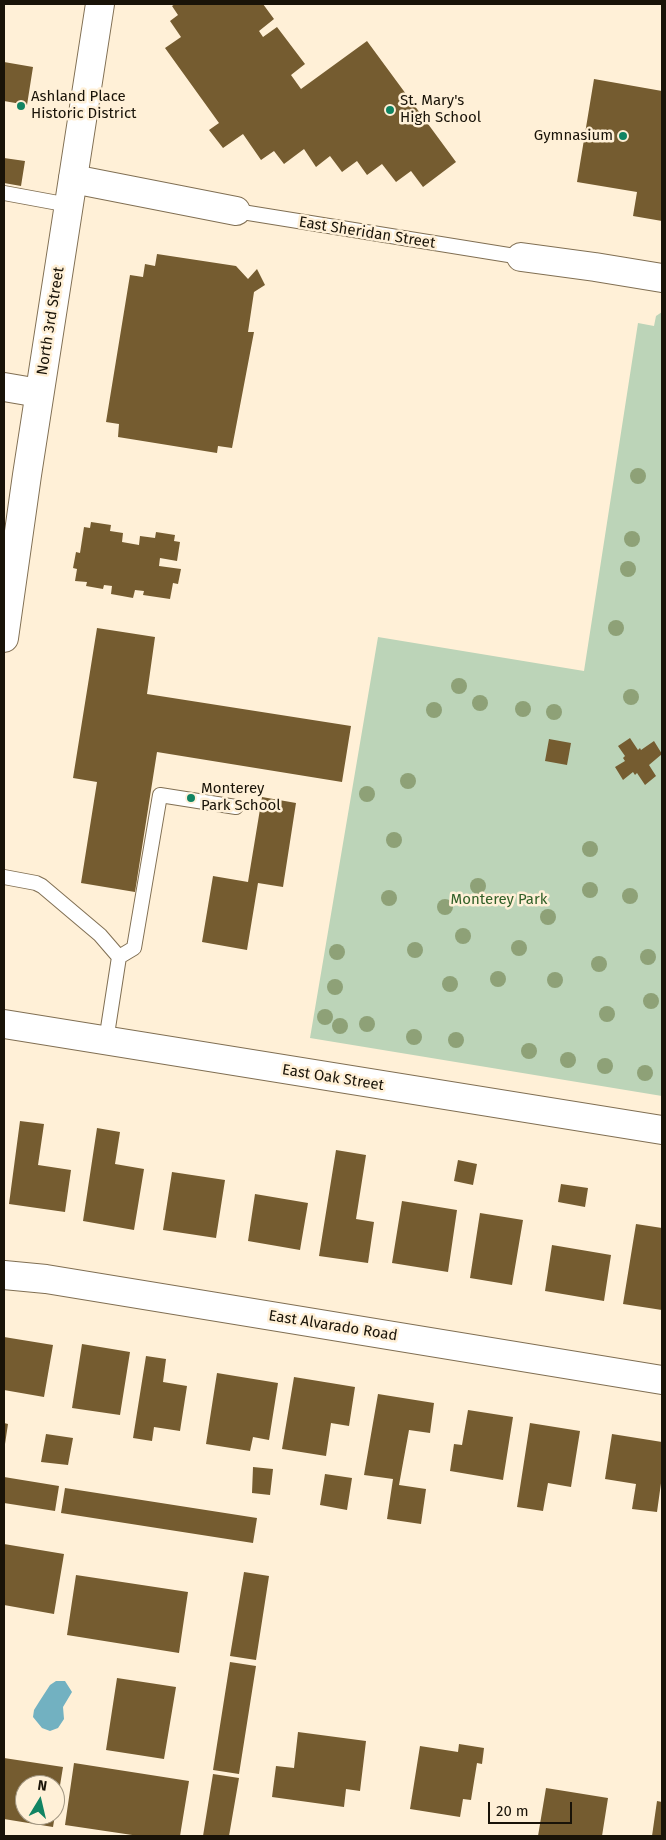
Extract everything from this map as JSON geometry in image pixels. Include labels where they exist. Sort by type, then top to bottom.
[{"type":"street","name":"North 3rd Street","points":[[4,638],[6,597],[100,4]]},
{"type":"street","name":"East Sheridan Street","points":[[71,192],[236,211]]},
{"type":"street","name":"East Sheridan Street","points":[[520,257],[662,278]]},
{"type":"street","points":[[4,387],[39,393]]},
{"type":"street","name":"East Oak Street","points":[[4,1024],[662,1130]]},
{"type":"street","name":"East Alvarado Road","points":[[4,1275],[46,1279],[662,1380]]},
{"type":"lane","points":[[4,193],[71,192]]},
{"type":"lane","name":"East Sheridan Street","points":[[236,211],[520,257]]},
{"type":"lane","points":[[119,957],[134,948],[160,795],[236,807]]},
{"type":"lane","points":[[4,877],[36,883],[42,886],[100,935],[119,957],[106,1041]]},
{"type":"green space","name":"Monterey Park","points":[[662,312],[662,1096],[310,1038],[378,637],[584,671],[638,323],[654,326],[656,316]]},
{"type":"water","points":[[56,1681],[65,1681],[72,1692],[63,1707],[64,1719],[58,1728],[50,1731],[42,1728],[33,1717],[34,1710],[39,1702],[50,1685]]},
{"type":"building","points":[[175,4],[263,4],[274,19],[259,31],[263,37],[277,27],[305,64],[291,75],[301,89],[367,41],[456,162],[423,187],[411,171],[396,182],[382,164],[367,175],[357,161],[342,172],[330,156],[316,167],[304,149],[284,164],[274,151],[261,160],[243,134],[223,148],[209,130],[219,123],[165,48],[181,37],[170,21],[178,15],[172,6]]},
{"type":"building","points":[[4,62],[33,67],[27,105],[4,101]]},
{"type":"building","name":"Gymnasium","points":[[594,79],[662,91],[662,221],[633,216],[637,192],[577,182]]},
{"type":"building","points":[[4,158],[25,161],[21,186],[4,183]]},
{"type":"building","points":[[157,254],[236,266],[248,279],[257,269],[265,285],[254,292],[248,332],[254,332],[232,448],[218,446],[217,453],[118,437],[119,424],[106,422],[130,275],[143,277],[145,264],[155,266]]},
{"type":"building","points":[[91,522],[111,525],[110,531],[123,533],[122,542],[139,545],[140,536],[155,538],[156,532],[175,535],[174,541],[180,542],[177,561],[160,558],[159,566],[181,569],[178,584],[173,583],[170,599],[143,595],[144,591],[135,590],[133,598],[111,594],[112,586],[104,585],[103,589],[86,586],[87,582],[75,581],[77,569],[73,568],[76,552],[80,553],[84,527],[90,528]]},
{"type":"building","points":[[97,628],[155,637],[147,694],[351,726],[342,782],[157,752],[135,892],[81,883],[97,782],[73,778]]},
{"type":"building","points":[[630,738],[638,750],[654,741],[662,754],[649,765],[656,776],[645,785],[637,773],[635,775],[633,772],[623,780],[615,767],[625,761],[623,758],[625,756],[618,746]]},
{"type":"building","points":[[549,739],[571,743],[567,765],[545,761]]},
{"type":"building","points":[[262,797],[296,803],[283,887],[258,883],[247,950],[202,942],[213,876],[248,882]]},
{"type":"building","points":[[20,1121],[44,1124],[38,1165],[71,1170],[65,1212],[9,1204]]},
{"type":"building","points":[[97,1128],[120,1132],[115,1164],[144,1169],[134,1230],[83,1221]]},
{"type":"building","points":[[336,1150],[366,1155],[356,1219],[374,1222],[368,1263],[319,1256]]},
{"type":"building","points":[[458,1160],[477,1164],[473,1185],[454,1181]]},
{"type":"building","points":[[172,1172],[225,1180],[216,1238],[163,1230]]},
{"type":"building","points":[[561,1184],[588,1188],[585,1207],[558,1202]]},
{"type":"building","points":[[255,1194],[308,1203],[300,1250],[248,1241]]},
{"type":"building","points":[[402,1201],[457,1210],[448,1272],[392,1263]]},
{"type":"building","points":[[480,1213],[523,1220],[512,1285],[470,1278]]},
{"type":"building","points":[[636,1224],[662,1228],[662,1310],[623,1304]]},
{"type":"building","points":[[552,1245],[611,1255],[604,1301],[545,1291]]},
{"type":"building","points":[[4,1337],[53,1345],[44,1397],[4,1390]]},
{"type":"building","points":[[82,1344],[130,1352],[120,1415],[72,1408]]},
{"type":"building","points":[[146,1356],[166,1359],[163,1382],[187,1386],[180,1431],[154,1427],[152,1441],[133,1438]]},
{"type":"building","points":[[217,1373],[278,1383],[269,1440],[253,1437],[250,1451],[206,1444]]},
{"type":"building","points":[[294,1377],[355,1387],[349,1426],[331,1423],[326,1456],[282,1449]]},
{"type":"building","points":[[378,1394],[434,1403],[430,1433],[409,1430],[399,1485],[426,1489],[421,1524],[387,1519],[393,1479],[364,1475]]},
{"type":"building","points":[[468,1410],[513,1417],[503,1480],[450,1471],[454,1444],[462,1445]]},
{"type":"building","points":[[4,1423],[8,1424],[5,1444],[4,1444]]},
{"type":"building","points":[[530,1423],[580,1431],[571,1487],[548,1483],[543,1511],[517,1507]]},
{"type":"building","points":[[46,1434],[73,1438],[68,1465],[41,1462]]},
{"type":"building","points":[[612,1434],[662,1442],[662,1476],[657,1512],[632,1509],[636,1484],[605,1479]]},
{"type":"building","points":[[253,1467],[273,1469],[270,1495],[252,1493]]},
{"type":"building","points":[[325,1474],[352,1478],[347,1510],[320,1505]]},
{"type":"building","points":[[4,1477],[59,1486],[55,1511],[4,1503]]},
{"type":"building","points":[[65,1488],[257,1518],[253,1543],[61,1513]]},
{"type":"building","points":[[4,1544],[64,1554],[54,1614],[4,1605]]},
{"type":"building","points":[[244,1572],[269,1576],[256,1660],[230,1656]]},
{"type":"building","points":[[76,1575],[188,1592],[179,1653],[67,1635]]},
{"type":"building","points":[[230,1662],[256,1666],[239,1774],[213,1770]]},
{"type":"building","points":[[117,1678],[176,1687],[164,1759],[106,1750]]},
{"type":"building","points":[[298,1732],[366,1741],[360,1791],[346,1789],[344,1807],[272,1797],[276,1766],[294,1768]]},
{"type":"building","points":[[459,1744],[484,1748],[482,1764],[477,1763],[471,1800],[463,1799],[460,1817],[410,1809],[420,1746],[458,1752]]},
{"type":"building","points":[[4,1758],[63,1767],[62,1775],[15,1775],[15,1821],[4,1819]]},
{"type":"building","points":[[74,1763],[189,1781],[180,1836],[139,1836],[65,1825]]},
{"type":"building","points":[[213,1774],[239,1778],[229,1836],[203,1836]]},
{"type":"building","points":[[546,1788],[608,1798],[602,1836],[538,1836]]},
{"type":"building","points":[[657,1801],[662,1802],[662,1836],[652,1836]]},
{"type":"place","name":"Ashland Place Historic District","points":[[21,106]]},
{"type":"place","name":"St. Mary's High School","points":[[390,110]]},
{"type":"place","name":"Gymnasium","points":[[623,136]]},
{"type":"place","name":"Monterey Park School","points":[[191,798]]}]
